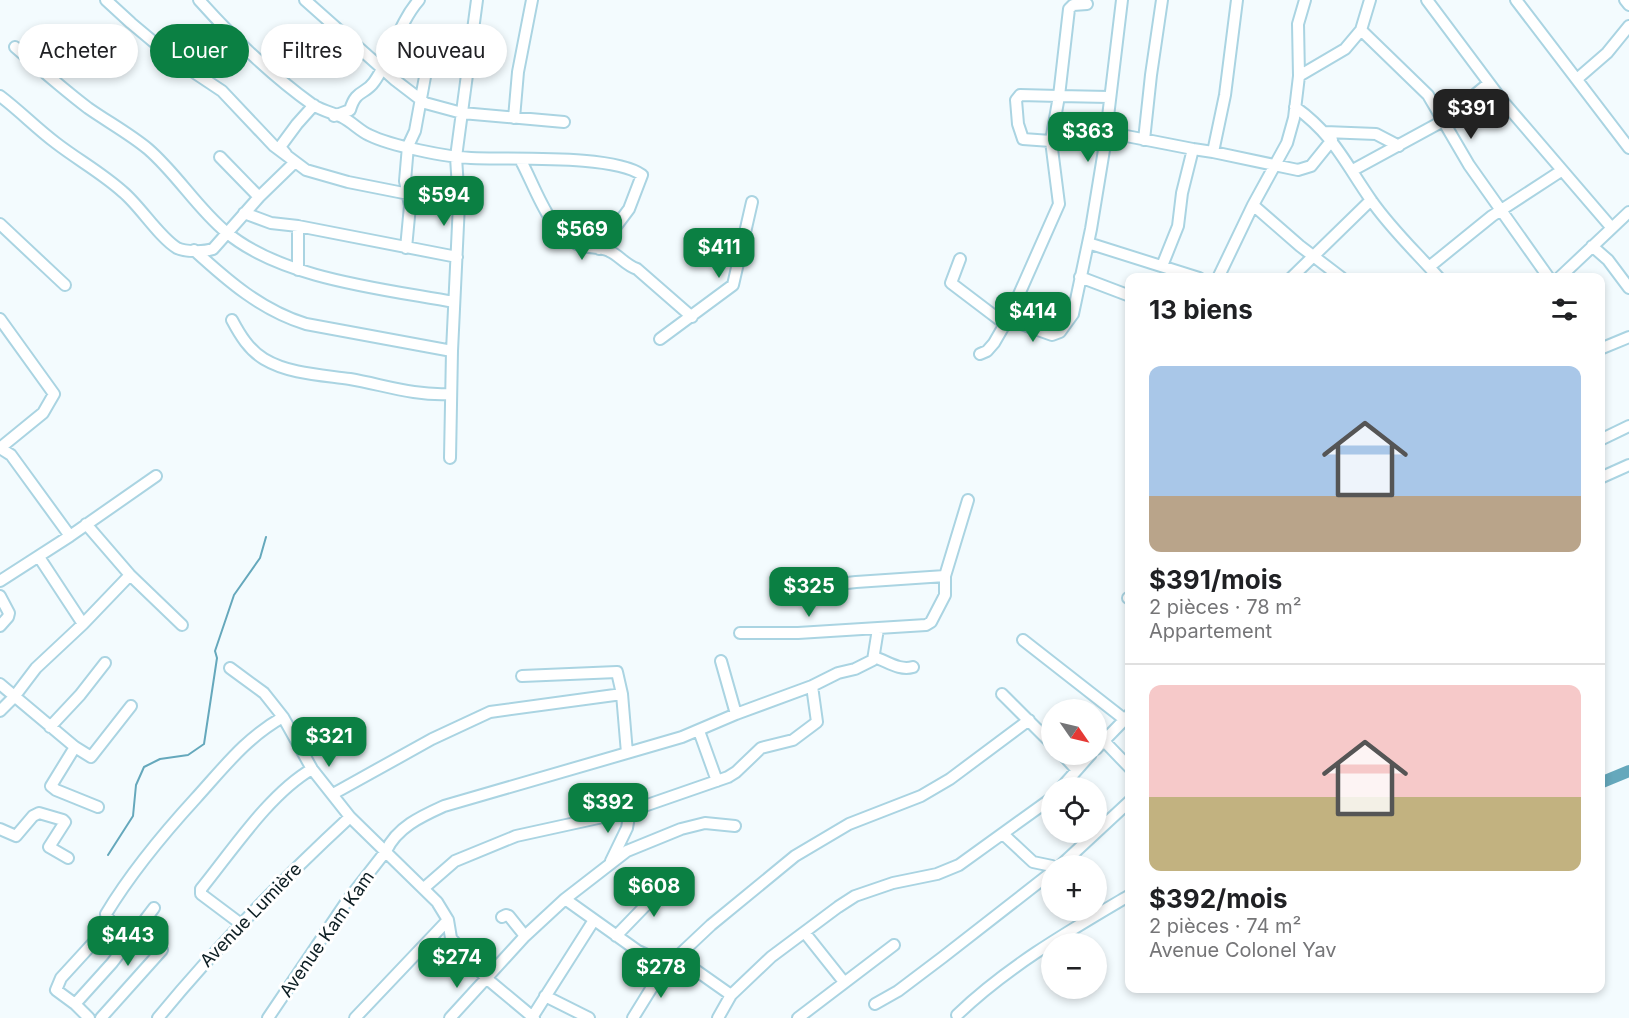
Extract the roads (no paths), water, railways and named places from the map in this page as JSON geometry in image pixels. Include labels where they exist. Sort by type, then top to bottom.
[{"type":"street","points":[[106,0],[174,59],[222,92],[274,146],[294,163],[319,175],[459,204]]},
{"type":"street","points":[[200,0],[265,65],[314,105],[334,116],[343,117],[368,135],[456,157],[605,162],[634,170],[642,175],[633,199],[623,219],[599,249]]},
{"type":"street","points":[[305,0],[376,63]]},
{"type":"street","points":[[404,24],[419,0]]},
{"type":"street","points":[[450,458],[450,394],[459,204],[456,157],[477,0]]},
{"type":"street","points":[[514,118],[518,72],[532,0]]},
{"type":"street","points":[[960,259],[951,283],[1007,320],[1047,334],[1060,332],[1073,314],[1088,243],[1106,132],[1122,0]]},
{"type":"street","points":[[1144,140],[1162,0]]},
{"type":"street","points":[[1213,152],[1225,95],[1237,0]]},
{"type":"street","points":[[1220,273],[1253,205],[1287,143],[1299,76],[1298,24],[1305,0]]},
{"type":"street","points":[[1299,76],[1346,49],[1361,30],[1370,0]]},
{"type":"street","points":[[1427,0],[1489,83],[1611,227]]},
{"type":"street","points":[[1515,0],[1629,148]]},
{"type":"street","points":[[1625,0],[1629,5]]},
{"type":"street","points":[[980,354],[990,349],[1007,320],[1059,204],[1051,141],[1059,96],[1069,9],[1074,5],[1087,4]]},
{"type":"street","points":[[1577,79],[1607,53],[1629,26]]},
{"type":"street","points":[[1361,30],[1428,95],[1469,165],[1545,273]]},
{"type":"street","points":[[15,47],[88,108],[147,149],[227,233],[257,251],[298,270],[454,302]]},
{"type":"street","points":[[334,116],[350,110],[359,93],[372,85],[376,78]]},
{"type":"street","points":[[394,78],[420,100],[462,113],[564,122]]},
{"type":"street","points":[[406,248],[410,206],[405,181],[408,146],[415,131],[424,78]]},
{"type":"street","points":[[1353,170],[1443,121],[1489,83]]},
{"type":"street","points":[[1051,141],[1022,137],[1018,124],[1016,100],[1020,95],[1109,97]]},
{"type":"street","points":[[0,96],[54,142],[124,193],[179,249],[205,251],[213,249],[259,197],[294,163]]},
{"type":"street","points":[[294,163],[280,147],[314,105]]},
{"type":"street","points":[[1295,108],[1328,136],[1371,200],[1392,227],[1434,273]]},
{"type":"street","points":[[1620,137],[1629,129]]},
{"type":"street","points":[[1106,132],[1304,170],[1311,166],[1328,136]]},
{"type":"street","points":[[1328,136],[1376,134],[1399,146]]},
{"type":"street","points":[[1162,266],[1178,226],[1182,193],[1193,150]]},
{"type":"street","points":[[220,157],[259,197]]},
{"type":"street","points":[[520,159],[559,231],[577,244],[611,251],[629,266],[637,269],[692,317]]},
{"type":"street","points":[[1429,267],[1464,237],[1562,171]]},
{"type":"street","points":[[1297,273],[1371,200]]},
{"type":"street","points":[[660,339],[734,283],[752,202]]},
{"type":"street","points":[[1253,205],[1336,273]]},
{"type":"street","points":[[1564,273],[1629,212]]},
{"type":"street","points":[[244,213],[271,223],[298,226],[457,257]]},
{"type":"street","points":[[0,224],[64,285]]},
{"type":"street","points":[[298,226],[298,270]]},
{"type":"street","points":[[1088,243],[1184,273]]},
{"type":"street","points":[[1592,246],[1608,260],[1629,288]]},
{"type":"street","points":[[194,250],[251,299],[284,317],[306,324],[452,351]]},
{"type":"street","points":[[1080,278],[1125,294]]},
{"type":"street","points":[[0,319],[54,394],[43,413],[0,448],[11,455],[70,536]]},
{"type":"street","points":[[232,320],[251,348],[267,361],[275,364],[412,393],[450,394]]},
{"type":"street","points":[[1605,347],[1629,337]]},
{"type":"street","points":[[1605,438],[1629,426]]},
{"type":"street","points":[[1605,476],[1629,465]]},
{"type":"street","points":[[0,581],[39,557],[156,476]]},
{"type":"street","points":[[740,633],[798,633],[928,624],[945,595],[945,576],[968,500]]},
{"type":"street","points":[[86,524],[130,574],[182,625]]},
{"type":"street","points":[[39,557],[83,624]]},
{"type":"street","points":[[0,711],[36,668],[83,624],[130,574]]},
{"type":"street","points":[[776,591],[856,582],[945,576]]},
{"type":"street","points":[[0,596],[9,613],[0,626]]},
{"type":"street","points":[[878,629],[874,657],[907,669],[913,667]]},
{"type":"street","points":[[1023,640],[1125,716]]},
{"type":"street","name":"Avenue Kam Kam","points":[[268,1018],[347,901],[394,837],[420,817],[444,806],[699,731],[735,714],[813,686],[838,673],[855,669],[874,657]]},
{"type":"street","points":[[721,661],[735,714]]},
{"type":"street","points":[[50,727],[80,695],[105,663]]},
{"type":"street","points":[[230,668],[264,693],[284,717],[312,769],[350,817],[386,850],[443,910],[448,920],[451,938],[486,978],[534,1017],[594,920]]},
{"type":"street","points":[[522,676],[617,672],[622,694],[627,753]]},
{"type":"street","points":[[0,684],[89,757],[94,756],[130,706]]},
{"type":"street","points":[[424,888],[455,861],[516,836],[630,812],[717,782],[736,772],[761,748],[793,740],[817,722],[813,686]]},
{"type":"street","points":[[333,794],[432,739],[490,712],[622,694]]},
{"type":"street","points":[[1002,694],[1041,733]]},
{"type":"street","points":[[89,1018],[56,990],[61,978],[94,942],[109,919],[106,914],[124,885],[164,833],[240,748],[273,722],[284,717]]},
{"type":"street","points":[[1107,738],[1125,719]]},
{"type":"street","points":[[633,1018],[654,984],[677,957],[711,925],[795,856],[849,824],[921,796],[950,779],[1029,720]]},
{"type":"street","points":[[699,731],[717,782]]},
{"type":"street","points":[[75,747],[51,786],[98,807]]},
{"type":"street","points":[[1107,750],[1125,764]]},
{"type":"street","points":[[1072,765],[1076,770]]},
{"type":"street","points":[[1070,777],[1081,765]]},
{"type":"street","points":[[241,924],[201,894],[201,889],[283,791],[312,769]]},
{"type":"street","points":[[718,1018],[731,995],[771,957],[838,907],[855,896],[893,883],[950,870],[1041,806]]},
{"type":"street","points":[[1072,855],[1125,806]]},
{"type":"street","points":[[611,863],[627,828],[630,812]]},
{"type":"street","points":[[0,829],[16,836],[33,816],[39,813],[63,819],[63,826],[49,847],[68,858]]},
{"type":"street","name":"Avenue Lumière","points":[[158,1018],[197,971],[241,924],[294,869],[350,817]]},
{"type":"street","points":[[450,1018],[525,936],[611,863],[639,845],[695,825],[711,823],[735,826]]},
{"type":"street","points":[[1003,834],[1033,862],[1041,864]]},
{"type":"street","points":[[875,1004],[898,991],[944,957],[1041,881]]},
{"type":"street","points":[[616,936],[646,905],[681,884]]},
{"type":"street","points":[[957,1015],[976,997],[1022,962],[1125,898]]},
{"type":"street","points":[[566,899],[638,951],[669,965]]},
{"type":"street","points":[[75,1004],[112,963],[154,908]]},
{"type":"street","points":[[502,917],[509,916],[525,936]]},
{"type":"street","points":[[355,1018],[448,920]]},
{"type":"street","points":[[805,933],[844,982]]},
{"type":"street","points":[[798,1018],[894,945]]},
{"type":"street","points":[[101,1018],[162,950]]},
{"type":"street","points":[[677,957],[731,995]]},
{"type":"street","points":[[545,996],[589,1018]]},
{"type":"waterway","points":[[108,855],[133,816],[136,785],[144,767],[160,759],[188,755],[204,744],[217,658],[215,651],[234,595],[260,558],[266,537]]},
{"type":"waterway","points":[[1605,781],[1629,771]]}]
